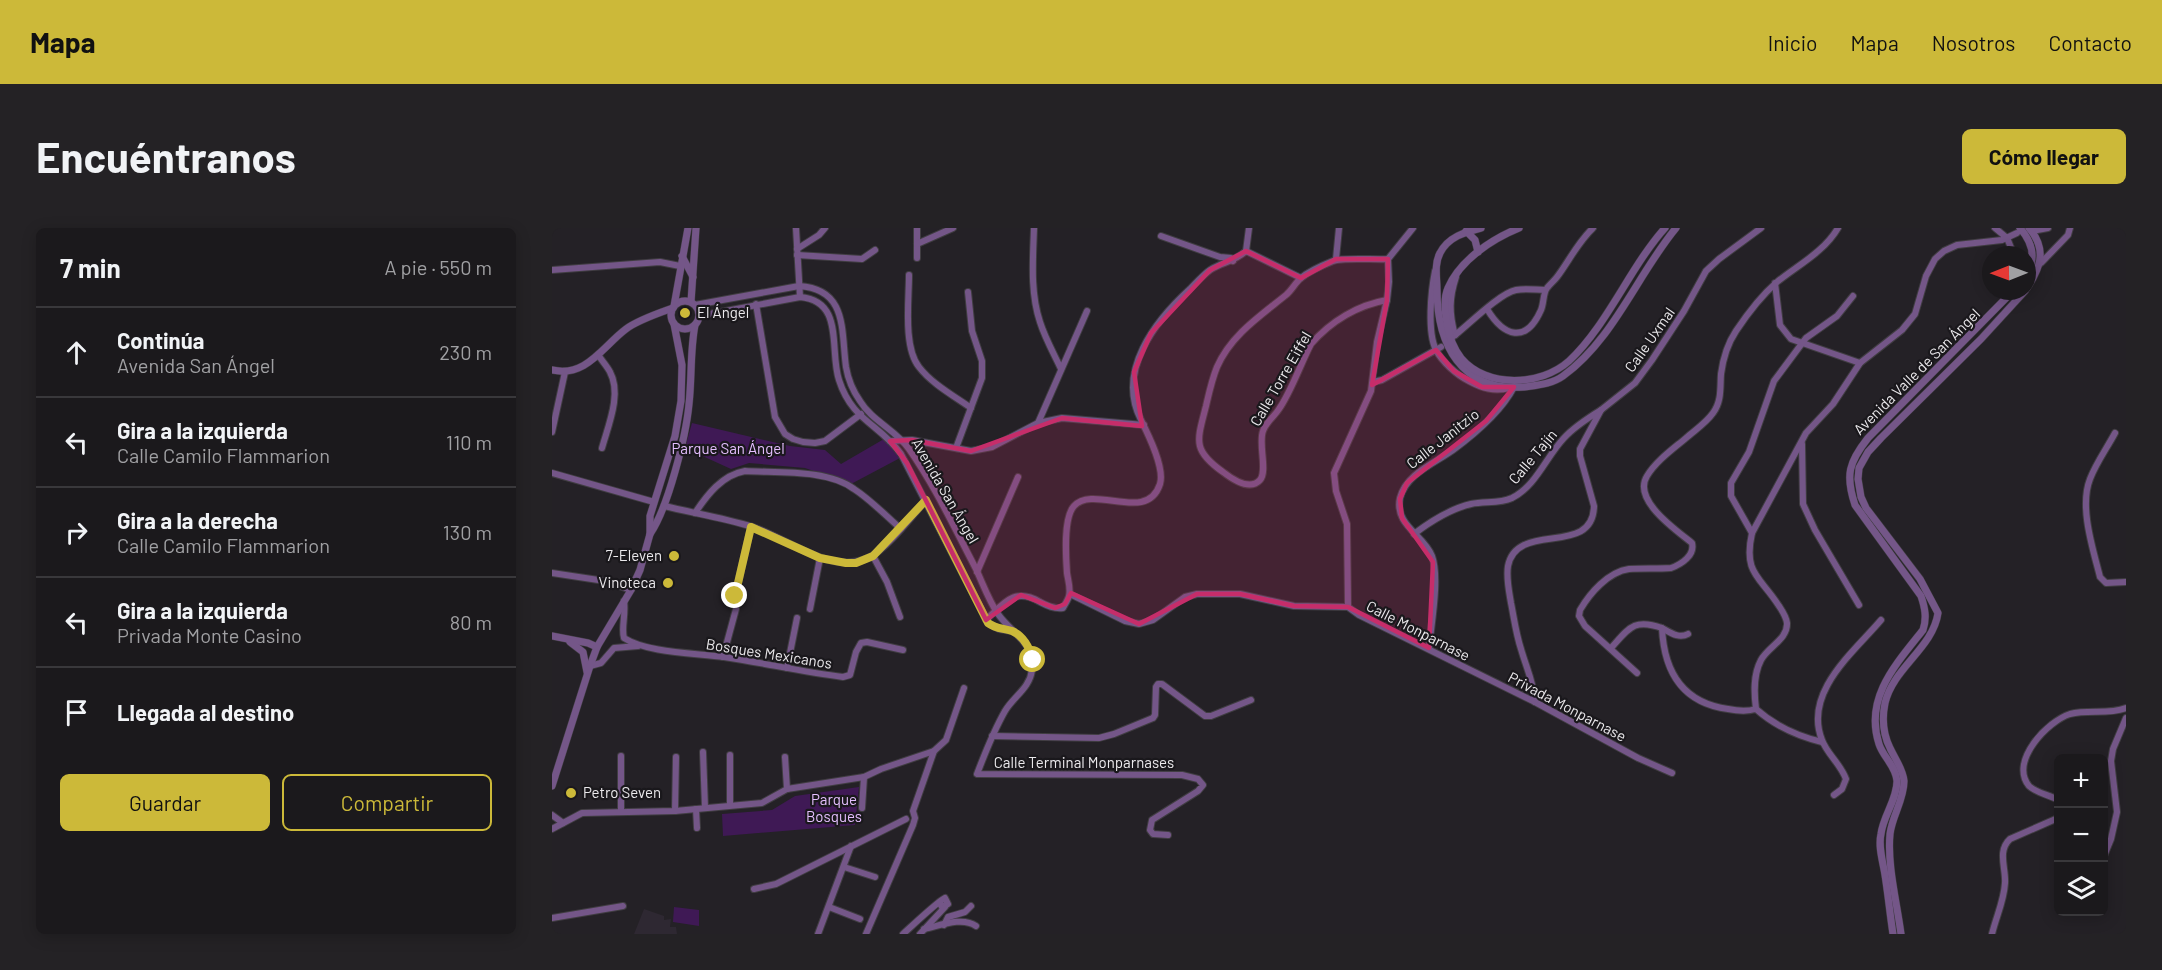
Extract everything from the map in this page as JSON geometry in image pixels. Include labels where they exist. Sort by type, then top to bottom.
[{"type":"street","points":[[650,534],[649,523],[675,436],[681,401],[682,366],[673,322],[680,266],[688,228]]},
{"type":"street","points":[[696,228],[693,304],[699,316]]},
{"type":"street","points":[[699,316],[800,297],[796,228]]},
{"type":"street","points":[[797,252],[825,228]]},
{"type":"street","points":[[917,228],[917,258]]},
{"type":"street","points":[[917,244],[953,228]]},
{"type":"street","points":[[1034,228],[1033,280],[1039,321],[1061,369]]},
{"type":"street","points":[[986,620],[1011,598],[1020,595],[1031,597],[1047,606],[1063,608],[1070,594],[1067,544],[1069,516],[1074,506],[1092,499],[1124,503],[1137,502],[1152,495],[1160,484],[1158,464],[1137,409],[1133,384],[1134,372],[1151,333],[1183,295],[1210,270],[1233,261],[1246,251],[1249,228]]},
{"type":"street","points":[[1336,259],[1339,228]]},
{"type":"street","points":[[1348,607],[1347,524],[1336,491],[1334,473],[1368,402],[1373,382],[1377,342],[1388,300],[1388,260],[1413,228]]},
{"type":"street","points":[[1481,228],[1466,231],[1449,242],[1440,253],[1432,290],[1431,311],[1439,348],[1454,370],[1482,387],[1497,390],[1539,385],[1560,378],[1593,346],[1618,314],[1652,259],[1676,228]]},
{"type":"street","points":[[1519,228],[1506,233],[1478,252],[1458,272],[1447,290],[1446,297],[1446,317],[1452,340],[1464,360],[1482,372],[1510,380],[1534,379],[1568,362],[1665,228]]},
{"type":"street","points":[[1458,272],[1450,302],[1455,335],[1512,290],[1545,290],[1593,228]]},
{"type":"street","name":"Calle Uxmal","points":[[1535,702],[1534,688],[1520,647],[1509,593],[1510,558],[1522,544],[1570,537],[1590,521],[1594,506],[1580,449],[1601,410],[1628,389],[1640,375],[1667,338],[1702,276],[1711,266],[1761,228]]},
{"type":"street","points":[[1637,673],[1585,626],[1580,610],[1605,580],[1615,574],[1630,569],[1671,568],[1677,566],[1693,550],[1692,543],[1657,513],[1645,494],[1644,485],[1647,476],[1660,460],[1712,414],[1719,401],[1723,361],[1734,333],[1751,310],[1775,283],[1822,248],[1838,228]]},
{"type":"street","points":[[1995,228],[2007,237],[2010,246]]},
{"type":"street","points":[[2030,230],[2048,228]]},
{"type":"street","points":[[2041,263],[2068,235],[2070,228]]},
{"type":"street","name":"Avenida Valle de San Ángel","points":[[2030,230],[2039,242],[2041,252],[2041,263],[2036,275]]},
{"type":"street","points":[[1466,231],[1476,240],[1478,252]]},
{"type":"street","points":[[1822,741],[1804,737],[1784,728],[1756,710],[1754,692],[1759,665],[1763,657],[1785,633],[1787,622],[1780,607],[1750,565],[1749,549],[1752,533],[1806,433],[1833,404],[1860,363],[1902,330],[1909,321],[1917,308],[1931,264],[1944,250],[1965,243],[2002,240],[2019,231],[2027,237],[2030,246]]},
{"type":"street","points":[[1161,236],[1220,257],[1231,258],[1233,261]]},
{"type":"street","points":[[797,252],[862,259],[875,250]]},
{"type":"street","points":[[1246,251],[1301,278],[1336,259],[1388,260]]},
{"type":"street","points":[[2036,253],[2041,252]]},
{"type":"street","points":[[682,256],[693,277]]},
{"type":"street","points":[[552,270],[660,262],[680,266]]},
{"type":"street","points":[[1437,262],[1437,293],[1442,331],[1454,359],[1468,373],[1489,383],[1512,387]]},
{"type":"street","points":[[909,274],[909,341],[914,360],[925,374],[971,408]]},
{"type":"street","name":"Calle Torre Eiffel","points":[[1301,278],[1288,293],[1248,325],[1227,349],[1217,367],[1210,389],[1201,423],[1200,452],[1206,460],[1241,483],[1254,484],[1262,478],[1262,432],[1280,408],[1311,344],[1343,316],[1365,305],[1388,300]]},
{"type":"street","points":[[1775,283],[1780,325],[1791,339],[1860,363]]},
{"type":"street","points":[[552,370],[565,372],[582,366],[599,356],[626,328],[674,307],[680,302],[693,304],[799,286]]},
{"type":"street","name":"Avenida San Ángel","points":[[799,286],[821,291],[836,307],[841,318],[850,382],[865,409],[903,441],[921,468],[996,611],[1029,647],[1033,660],[1028,683],[1007,708],[992,736],[977,774]]},
{"type":"street","points":[[1487,309],[1495,323],[1502,329],[1514,333],[1523,331],[1536,320],[1545,301],[1545,290]]},
{"type":"street","points":[[956,448],[981,385],[983,370],[972,331],[968,292]]},
{"type":"street","points":[[1752,533],[1731,496],[1731,483],[1749,452],[1774,381],[1806,338],[1837,316],[1853,296]]},
{"type":"street","name":"Avenida San Ángel","points":[[800,297],[816,301],[828,314],[833,331],[838,379],[849,402],[859,416],[890,441],[901,454],[986,620],[993,627],[1013,632]]},
{"type":"street","points":[[1616,298],[1624,305]]},
{"type":"street","name":"Avenida Valle de San Ángel","points":[[1893,934],[1890,836],[1901,802],[1904,779],[1887,741],[1883,718],[1885,703],[1897,676],[1931,633],[1938,613],[1920,579],[1866,508],[1861,497],[1859,468],[1868,452],[2016,300]]},
{"type":"street","name":"Avenida Valle de San Ángel","points":[[1901,934],[1880,842],[1883,823],[1892,804],[1897,782],[1895,773],[1877,739],[1875,711],[1884,681],[1923,630],[1925,610],[1921,596],[1855,505],[1849,473],[1856,454],[1868,438],[2005,301]]},
{"type":"street","points":[[756,304],[775,417],[785,434],[793,440],[815,443],[825,441],[865,409]]},
{"type":"street","points":[[1610,307],[1618,314]]},
{"type":"street","points":[[1038,423],[1087,311]]},
{"type":"street","points":[[552,786],[597,647],[631,590],[640,570],[650,534],[664,506],[687,421],[691,350],[695,325],[699,316]]},
{"type":"street","points":[[650,318],[673,322],[678,327],[687,329],[695,325]]},
{"type":"street","points":[[1373,382],[1382,380],[1439,348]]},
{"type":"street","points":[[599,356],[610,371],[615,387],[602,448]]},
{"type":"street","points":[[1938,368],[1944,374]]},
{"type":"street","points":[[552,432],[565,372]]},
{"type":"street","name":"Calle Janitzio","points":[[1429,648],[1434,602],[1432,555],[1407,527],[1400,509],[1400,499],[1407,483],[1454,449],[1503,405],[1512,387]]},
{"type":"street","name":"Calle Tajín","points":[[1414,534],[1428,523],[1456,508],[1514,498],[1538,474],[1563,439],[1601,410]]},
{"type":"street","points":[[890,441],[935,443],[971,451],[992,447],[1038,423],[1069,418],[1144,425]]},
{"type":"street","points":[[2115,433],[2090,477],[2086,489],[2088,519],[2100,578],[2106,583],[2126,582]]},
{"type":"street","points":[[1802,443],[1803,504],[1815,530],[1859,605]]},
{"type":"street","points":[[695,513],[721,482],[737,473],[744,471],[820,476],[843,482],[854,488],[901,529]]},
{"type":"street","points":[[552,473],[654,502]]},
{"type":"street","points":[[977,572],[1018,477]]},
{"type":"street","points":[[664,506],[751,527],[820,558],[856,563],[873,556],[926,500]]},
{"type":"street","points":[[735,596],[751,527]]},
{"type":"street","points":[[873,556],[888,582],[900,617]]},
{"type":"street","points":[[810,609],[820,558]]},
{"type":"street","points":[[552,573],[605,581],[631,590]]},
{"type":"street","name":"Calle Monparnase","points":[[1070,594],[1125,621],[1139,624],[1153,620],[1185,597],[1197,594],[1240,594],[1294,606],[1348,607],[1359,615],[1485,678]]},
{"type":"street","points":[[624,601],[626,615],[624,638],[644,646]]},
{"type":"street","points":[[723,657],[736,609]]},
{"type":"street","points":[[787,668],[797,618]]},
{"type":"street","points":[[1834,795],[1842,789],[1846,779],[1842,768],[1822,741],[1817,719],[1820,697],[1828,682],[1881,620]]},
{"type":"street","points":[[1611,648],[1626,632],[1644,623],[1662,628],[1677,636],[1683,637],[1688,634]]},
{"type":"street","points":[[1662,628],[1667,658],[1685,691],[1696,700],[1715,707],[1748,712],[1756,710]]},
{"type":"street","points":[[552,636],[597,647]]},
{"type":"street","points":[[566,639],[583,652],[587,674]]},
{"type":"street","name":"Bosques Mexicanos","points":[[590,666],[600,663],[614,648],[644,646],[847,677],[861,644],[867,642],[903,650]]},
{"type":"street","name":"Privada Monparnase","points":[[1485,678],[1535,702],[1638,758],[1672,773]]},
{"type":"street","points":[[992,736],[1099,738],[1114,734],[1153,718],[1158,684],[1162,684],[1205,716],[1211,716],[1251,700]]},
{"type":"street","points":[[552,829],[582,813],[675,811],[762,803],[787,789],[864,777],[880,769],[934,751],[946,740],[964,688]]},
{"type":"street","points":[[2054,798],[2036,791],[2027,782],[2023,769],[2024,762],[2034,743],[2043,732],[2063,717],[2078,712],[2115,711],[2126,708]]},
{"type":"street","points":[[2108,845],[2116,812],[2110,761],[2126,718]]},
{"type":"street","points":[[866,934],[913,825],[915,818],[913,811],[934,751]]},
{"type":"street","points":[[703,753],[705,808]]},
{"type":"street","points":[[730,755],[730,805]]},
{"type":"street","points":[[621,756],[621,812]]},
{"type":"street","points":[[675,811],[676,757]]},
{"type":"street","points":[[785,757],[787,789]]},
{"type":"street","name":"Calle Terminal Monparnases","points":[[977,774],[1057,776],[1164,774],[1198,779],[1203,785],[1198,791],[1152,820],[1150,830],[1153,834],[1168,836]]},
{"type":"street","points":[[862,808],[864,777]]},
{"type":"street","points":[[696,809],[697,828]]},
{"type":"street","points":[[552,815],[563,823]]},
{"type":"street","points":[[754,889],[776,884],[906,819]]},
{"type":"street","points":[[1992,934],[2005,887],[2002,849],[2005,843],[2054,820]]},
{"type":"street","points":[[818,934],[851,846]]},
{"type":"street","points":[[844,867],[875,877]]},
{"type":"street","points":[[903,934],[939,902],[942,907],[945,907],[922,932]]},
{"type":"street","points":[[552,918],[623,906]]},
{"type":"street","points":[[944,925],[948,917],[965,912],[971,906]]},
{"type":"street","points":[[829,907],[860,919]]},
{"type":"street","points":[[922,932],[963,922],[973,923],[976,926]]},
{"type":"highlighted area","points":[[1246,251],[1301,278],[1336,259],[1388,259],[1387,300],[1372,385],[1436,350],[1454,371],[1482,387],[1514,387],[1486,421],[1407,483],[1400,499],[1402,518],[1433,562],[1429,648],[1348,607],[1294,606],[1240,594],[1197,594],[1139,624],[1071,593],[1065,604],[1055,608],[1021,595],[986,620],[907,463],[890,441],[912,440],[971,451],[1062,418],[1142,426],[1134,372],[1151,333],[1210,270]]},
{"type":"shaded area","points":[[644,909],[664,916],[664,920],[671,919],[670,927],[676,927],[677,934],[634,934]]},
{"type":"green space","name":"Parque San Ángel","points":[[692,423],[790,446],[825,450],[841,464],[884,439],[900,458],[851,484],[805,468],[749,463],[731,469],[685,448]]},
{"type":"green space","name":"Parque Bosques","points":[[859,787],[855,825],[723,836],[722,814],[772,810],[795,796]]},
{"type":"green space","points":[[674,907],[699,910],[699,926],[673,922]]},
{"type":"place","name":"El Ángel","points":[[685,313]]},
{"type":"place","name":"7-Eleven","points":[[674,556]]},
{"type":"place","name":"Vinoteca","points":[[668,583]]},
{"type":"place","name":"Petro Seven","points":[[571,793]]},
{"type":"route","points":[[735,596],[751,527],[820,558],[832,562],[856,563],[873,556],[926,500],[988,623],[993,627],[1017,634],[1029,647],[1033,660]]}]
